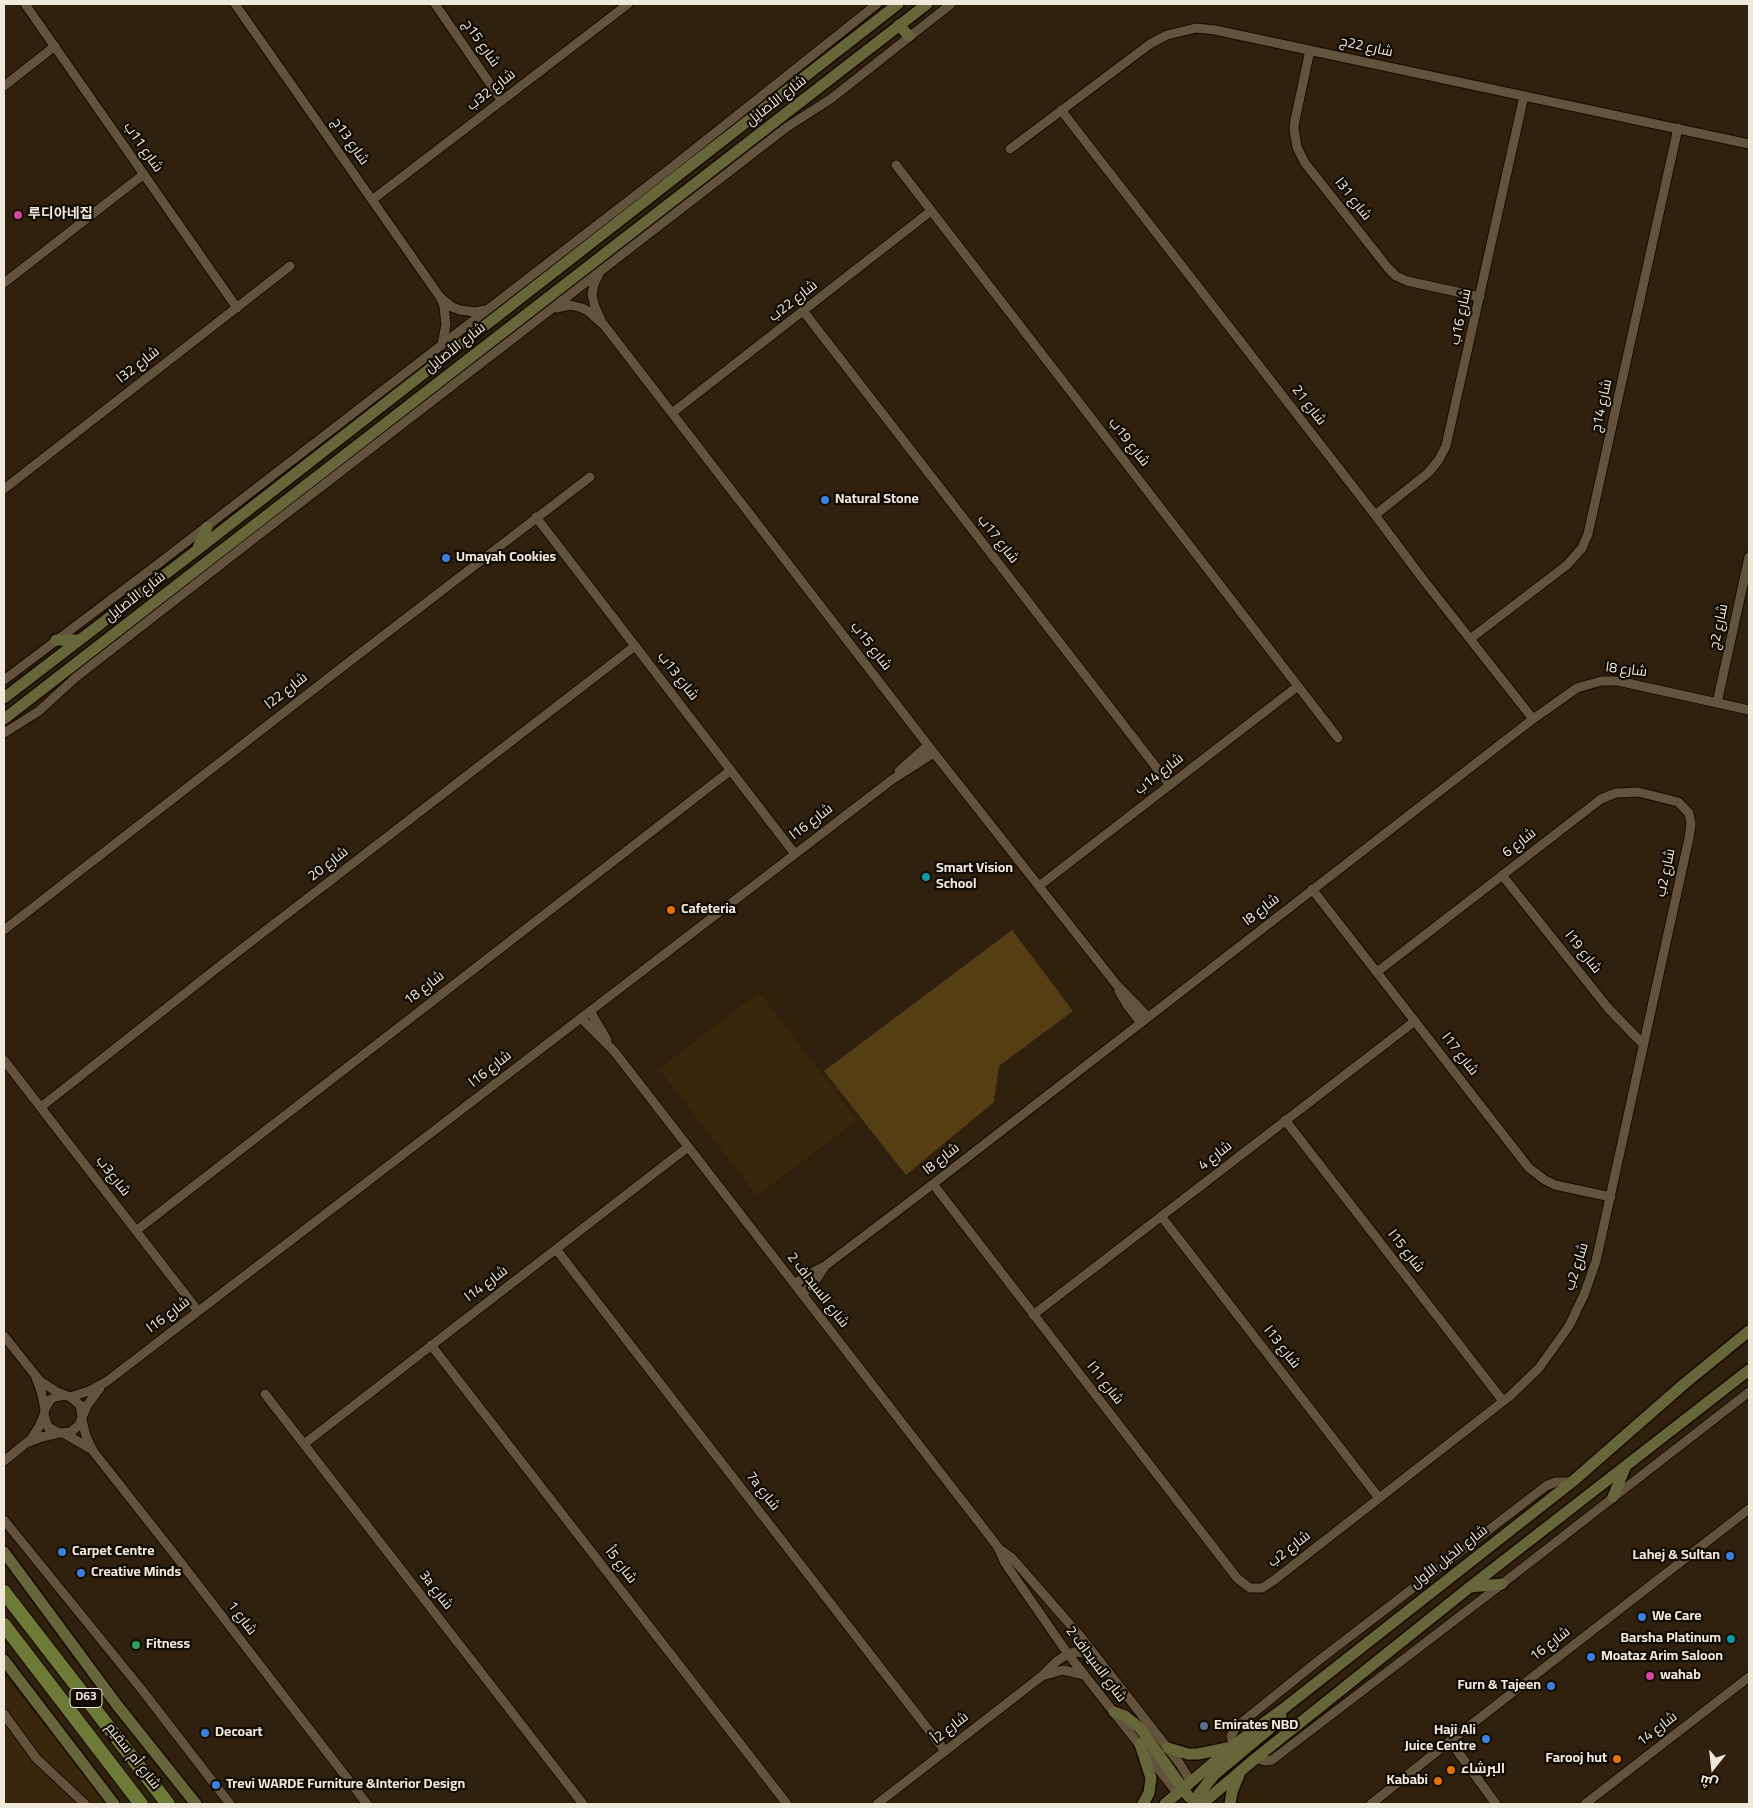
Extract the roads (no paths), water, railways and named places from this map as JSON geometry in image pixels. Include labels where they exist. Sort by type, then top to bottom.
[{"type":"main road","name":"شارع الأصايل","points":[[4,698],[197,550],[670,175],[898,4]]},
{"type":"main road","name":"شارع الأصايل","points":[[4,719],[512,325],[721,171],[927,4]]},
{"type":"main road","points":[[899,25],[909,36]]},
{"type":"main road","points":[[197,550],[207,527]]},
{"type":"main road","points":[[56,640],[78,640]]},
{"type":"main road","name":"شارع الخيل الأول","points":[[1192,1799],[1232,1746],[1283,1710],[1572,1482],[1684,1384],[1749,1331]]},
{"type":"main road","name":"شارع الخيل الأول","points":[[1165,1804],[1192,1799],[1242,1770],[1470,1587],[1749,1370]]},
{"type":"main road","points":[[1613,1497],[1625,1467]]},
{"type":"main road","points":[[4,1552],[117,1705],[196,1804]]},
{"type":"main road","points":[[1470,1587],[1502,1584]]},
{"type":"main road","name":"شارع أم سقيم","points":[[4,1592],[168,1804]]},
{"type":"main road","name":"شارع أم سقيم","points":[[4,1626],[141,1804]]},
{"type":"main road","points":[[4,1660],[114,1804]]},
{"type":"main road","points":[[1114,1712],[1125,1716],[1140,1728],[1192,1799],[1214,1775],[1274,1725],[1283,1710]]},
{"type":"main road","points":[[1140,1744],[1151,1778],[1149,1792],[1142,1802]]},
{"type":"main road","points":[[1168,1748],[1188,1754],[1198,1754],[1232,1746]]},
{"type":"main road","points":[[1230,1804],[1234,1784],[1242,1770]]},
{"type":"street","name":"شارع 11ب","points":[[26,4],[237,308]]},
{"type":"street","name":"شارع 13ج","points":[[235,4],[440,297],[452,307],[467,312],[490,308]]},
{"type":"street","name":"شارع 15ج","points":[[435,4],[502,101]]},
{"type":"street","name":"شارع 32ب","points":[[372,200],[627,4]]},
{"type":"street","points":[[4,680],[207,527],[442,344],[670,175],[877,4]]},
{"type":"street","points":[[4,733],[39,710],[83,672],[603,269],[721,171],[832,98],[951,4]]},
{"type":"street","name":"شارع 22ج","points":[[1010,149],[1150,44],[1176,31],[1196,28],[1215,30],[1749,144]]},
{"type":"street","points":[[4,86],[55,46]]},
{"type":"street","name":"شارع 31ا","points":[[1310,50],[1294,120],[1297,147],[1305,163],[1396,276],[1407,281],[1480,297]]},
{"type":"street","name":"شارع 16ب","points":[[1375,515],[1428,473],[1438,461],[1446,446],[1524,96]]},
{"type":"street","name":"شارع 21","points":[[1062,110],[1422,578],[1533,719]]},
{"type":"street","name":"شارع 14ج","points":[[1470,639],[1567,565],[1582,548],[1588,534],[1678,128]]},
{"type":"street","name":"شارع 19ب","points":[[896,165],[1338,738]]},
{"type":"street","points":[[4,282],[144,174]]},
{"type":"street","name":"شارع 22ب","points":[[672,413],[804,312],[931,211]]},
{"type":"street","name":"شارع 32ا","points":[[4,488],[290,266]]},
{"type":"street","name":"شارع 15ب","points":[[603,269],[596,278],[592,295],[595,307],[604,325]]},
{"type":"street","name":"شارع 13ج","points":[[440,297],[446,316],[445,335],[442,344]]},
{"type":"street","name":"شارع 15ب","points":[[548,312],[564,306],[576,306],[588,311],[604,325],[934,753],[1144,1020]]},
{"type":"street","points":[[512,325],[548,312]]},
{"type":"street","name":"شارع 17ب","points":[[804,312],[1170,785]]},
{"type":"street","name":"شارع 22ا","points":[[4,930],[590,477]]},
{"type":"street","name":"شارع 13ب","points":[[536,518],[795,854]]},
{"type":"street","name":"شارع 2ج","points":[[1717,703],[1749,557]]},
{"type":"street","name":"شارع 20","points":[[41,1108],[226,961],[635,646]]},
{"type":"street","name":"شارع 8ا","points":[[795,1284],[825,1266],[933,1184],[1312,889],[1533,719],[1577,688],[1601,681],[1628,683],[1749,710]]},
{"type":"street","name":"شارع 14ب","points":[[1039,886],[1298,686]]},
{"type":"street","name":"شارع 16ا","points":[[893,779],[928,745]]},
{"type":"street","name":"شارع 16ا","points":[[68,1396],[89,1392],[106,1382],[893,779],[934,753]]},
{"type":"street","name":"شارع 18","points":[[137,1230],[731,770]]},
{"type":"street","name":"شارع 6","points":[[1377,972],[1595,802],[1616,793],[1638,792],[1674,800],[1682,805],[1690,817]]},
{"type":"street","name":"شارع 2ب","points":[[1262,1588],[1503,1401],[1528,1379],[1549,1356],[1577,1311],[1596,1261],[1689,838],[1690,817]]},
{"type":"street","name":"شارع 19ا","points":[[1502,875],[1608,1008],[1644,1044]]},
{"type":"street","name":"شارع 17ا","points":[[1312,889],[1529,1168],[1555,1185],[1610,1198]]},
{"type":"street","name":"شارع السيداف 2","points":[[590,1011],[614,1051],[998,1547],[1012,1558],[1081,1637],[1168,1748],[1192,1799]]},
{"type":"street","name":"شارع السيداف 2","points":[[581,1018],[614,1051]]},
{"type":"street","name":"شارع 4","points":[[1033,1315],[1415,1020]]},
{"type":"street","name":"شارع3ب","points":[[4,1060],[198,1311]]},
{"type":"street","name":"شارع 15ا","points":[[1285,1120],[1503,1401]]},
{"type":"street","name":"شارع 14ا","points":[[304,1444],[688,1147]]},
{"type":"street","name":"شارع 11ا","points":[[933,1184],[1236,1578],[1250,1588],[1262,1588]]},
{"type":"street","name":"شارع 13ا","points":[[1161,1216],[1379,1498]]},
{"type":"street","name":"7a شارع","points":[[556,1249],[946,1751]]},
{"type":"street","name":"شارع 8ا","points":[[802,1294],[814,1283],[825,1266]]},
{"type":"street","points":[[4,1336],[33,1374],[48,1387],[68,1396],[80,1405],[82,1419],[75,1430],[42,1437],[27,1444],[4,1462]]},
{"type":"street","name":"شارع 5أ","points":[[431,1345],[787,1804]]},
{"type":"street","points":[[33,1374],[41,1391],[48,1427],[62,1434]]},
{"type":"street","name":"شارع 16ا","points":[[82,1419],[92,1398],[106,1382]]},
{"type":"street","points":[[1256,1758],[1265,1762],[1272,1760],[1749,1392]]},
{"type":"street","name":"3a شارع","points":[[265,1394],[583,1804]]},
{"type":"street","points":[[27,1444],[39,1428],[50,1400],[55,1397],[68,1396]]},
{"type":"street","name":"شارع 1","points":[[82,1419],[86,1436],[93,1451],[367,1804]]},
{"type":"street","name":"شارع 1","points":[[62,1434],[80,1441],[93,1451]]},
{"type":"street","points":[[1232,1746],[1231,1736],[1236,1727],[1326,1655],[1546,1486],[1556,1482],[1572,1482]]},
{"type":"street","name":"شارع 16","points":[[1371,1804],[1749,1509]]},
{"type":"street","points":[[4,1520],[142,1690],[230,1804]]},
{"type":"street","name":"شارع السيداف 2","points":[[998,1547],[1005,1563],[1084,1675],[1140,1744],[1192,1799]]},
{"type":"street","points":[[1068,1654],[1084,1653],[1106,1670]]},
{"type":"street","name":"شارع 2أ","points":[[877,1804],[1068,1654]]},
{"type":"street","name":"شارع 2أ","points":[[1042,1676],[1063,1670],[1084,1675]]},
{"type":"street","name":"شارع 14","points":[[1584,1804],[1749,1677]]},
{"type":"street","points":[[4,1714],[36,1758],[85,1804]]},
{"type":"street","points":[[1450,1741],[1496,1804]]},
{"type":"place","name":"루디아네집","points":[[18,215]]},
{"type":"place","name":"Natural Stone","points":[[825,500]]},
{"type":"place","name":"Umayah Cookies","points":[[446,558]]},
{"type":"place","name":"Smart Vision School","points":[[926,877]]},
{"type":"place","name":"Cafeteria","points":[[671,910]]},
{"type":"place","name":"Carpet Centre","points":[[62,1552]]},
{"type":"place","name":"Lahej & Sultan","points":[[1730,1556]]},
{"type":"place","name":"Creative Minds","points":[[81,1573]]},
{"type":"place","name":"We Care","points":[[1642,1617]]},
{"type":"place","name":"Barsha Platinum","points":[[1731,1639]]},
{"type":"place","name":"Fitness","points":[[136,1645]]},
{"type":"place","name":"Moataz Arim Saloon","points":[[1591,1657]]},
{"type":"place","name":"wahab","points":[[1650,1676]]},
{"type":"place","name":"Furn & Tajeen","points":[[1551,1686]]},
{"type":"place","name":"Emirates NBD","points":[[1204,1726]]},
{"type":"place","name":"Decoart","points":[[205,1733]]},
{"type":"place","name":"Haji Ali Juice Centre","points":[[1486,1739]]},
{"type":"place","name":"Farooj hut","points":[[1617,1759]]},
{"type":"place","name":"البرشاء","points":[[1451,1770]]},
{"type":"place","name":"Kababi","points":[[1438,1781]]},
{"type":"place","name":"Trevi WARDE Furniture &Interior Design","points":[[216,1785]]}]
